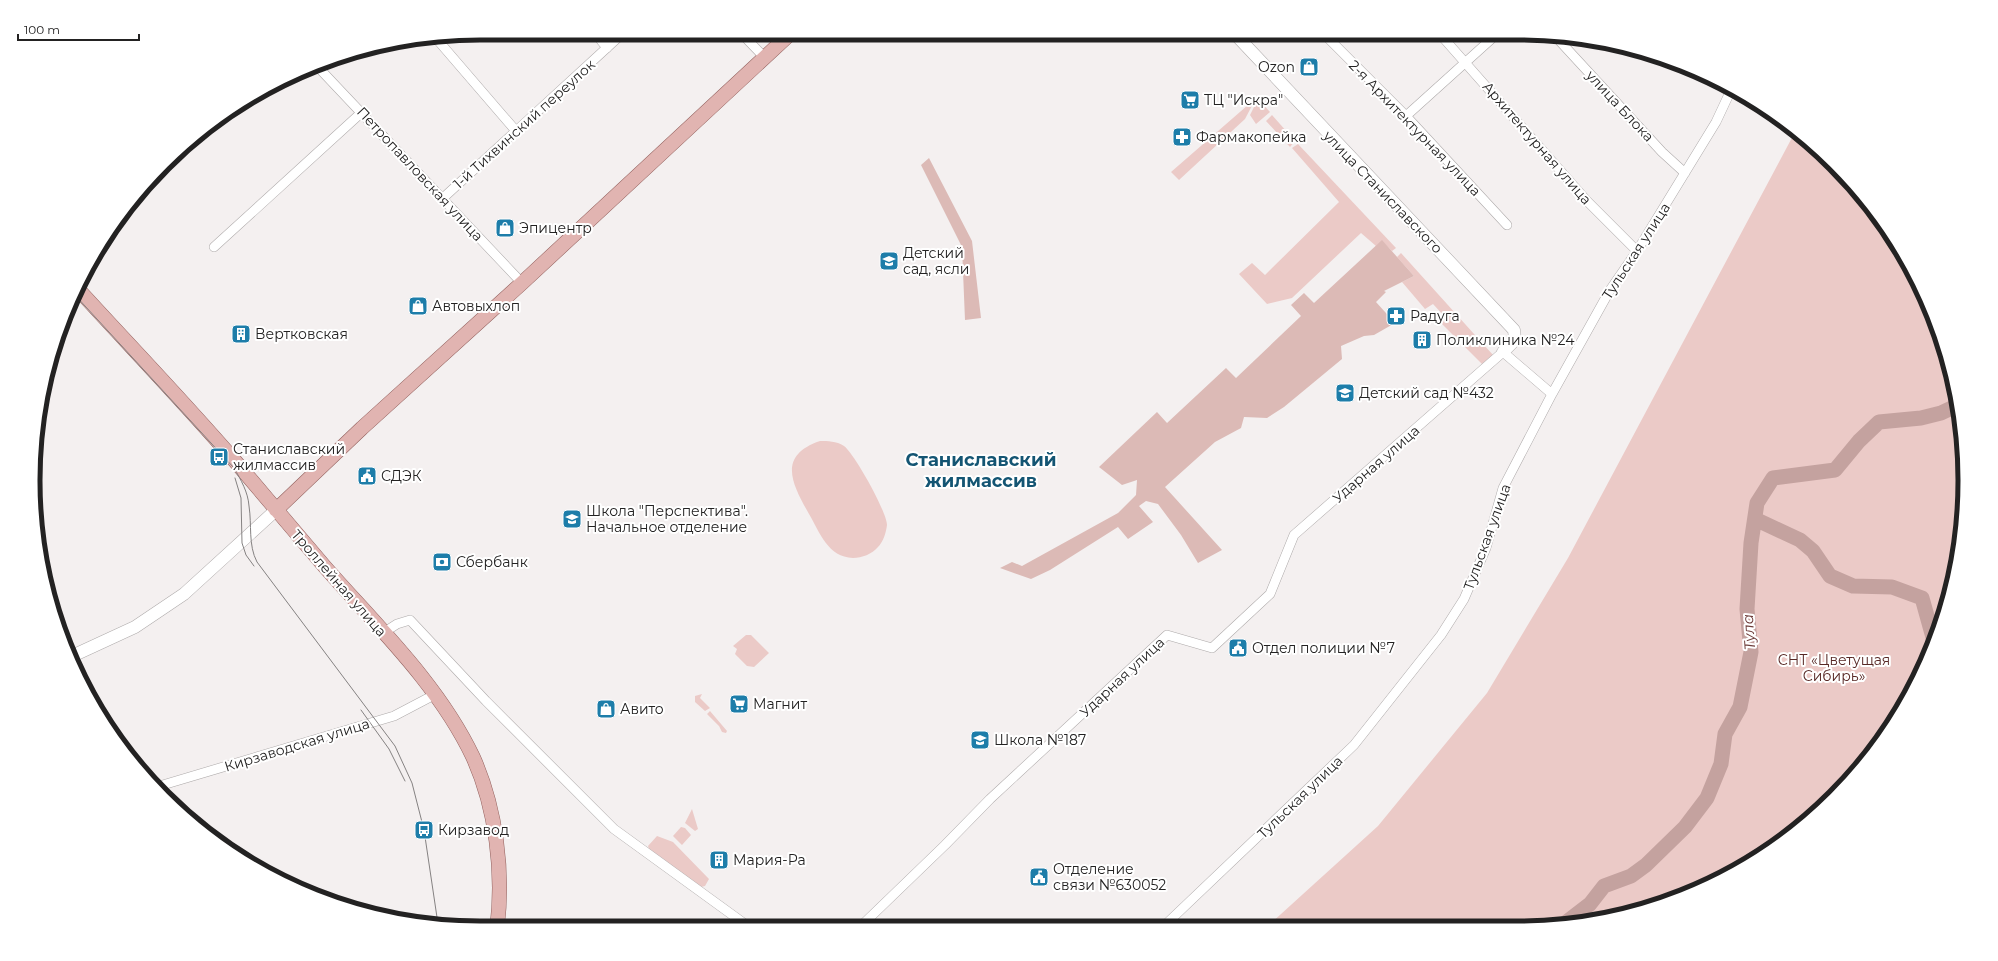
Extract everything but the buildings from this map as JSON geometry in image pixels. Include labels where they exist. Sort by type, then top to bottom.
[{"type":"main road","points":[[276,510],[362,428],[522,283],[784,40]]},
{"type":"main road","name":"Троллейная улица","points":[[82,293],[229,454],[383,633],[434,695],[456,725],[473,758],[484,786],[494,834],[499,875],[497,921]]},
{"type":"street","points":[[601,40],[607,48]]},
{"type":"street","name":"1-й Тихвинский переулок","points":[[443,198],[616,40]]},
{"type":"street","points":[[748,40],[765,58]]},
{"type":"street","name":"улица Станиславского","points":[[1241,40],[1514,330],[1515,340],[1503,352]]},
{"type":"street","name":"2-я Архитектурная улица","points":[[1330,40],[1406,116],[1507,224]]},
{"type":"street","name":"Архитектурная улица","points":[[1446,40],[1587,201],[1637,251]]},
{"type":"street","points":[[1406,116],[1490,40]]},
{"type":"street","points":[[440,42],[516,131]]},
{"type":"street","name":"улица Блока","points":[[1561,43],[1662,152],[1685,173]]},
{"type":"street","name":"Петропавловская улица","points":[[321,70],[522,283]]},
{"type":"street","name":"Тульская улица","points":[[1169,921],[1354,745],[1441,635],[1464,599],[1486,548],[1503,488],[1552,394],[1610,290],[1637,251],[1685,173],[1716,122],[1729,94]]},
{"type":"street","points":[[214,247],[361,113]]},
{"type":"street","points":[[1503,352],[1552,394]]},
{"type":"street","name":"Ударная улица","points":[[866,921],[990,799],[1167,635],[1212,648],[1270,594],[1294,535],[1503,352]]},
{"type":"street","points":[[76,654],[135,627],[184,594],[276,510]]},
{"type":"street","points":[[383,633],[397,624],[410,620],[486,701],[614,829],[733,921]]},
{"type":"street","name":"Кирзаводская улица","points":[[162,785],[394,716],[434,695]]},
{"type":"green space","points":[[1256,98],[1245,119],[1179,180],[1171,172]]},
{"type":"green space","points":[[1258,99],[1270,112],[1256,124],[1250,115]]},
{"type":"green space","points":[[1272,115],[1295,141],[1290,147],[1266,121]]},
{"type":"green space","name":"СНТ «Цветущая Сибирь»","points":[[1793,136],[1808,149],[1849,190],[1867,212],[1899,260],[1913,286],[1935,339],[1950,395],[1957,452],[1958,480],[1957,509],[1950,566],[1935,622],[1924,649],[1913,675],[1884,725],[1849,771],[1808,812],[1786,830],[1738,862],[1712,876],[1659,898],[1603,913],[1546,920],[1273,921],[1378,826],[1487,693],[1568,558]]},
{"type":"green space","points":[[1298,144],[1396,248],[1392,251],[1382,241],[1376,246],[1361,233],[1292,298],[1267,304],[1239,274],[1252,263],[1265,275],[1339,202],[1292,148]]},
{"type":"green space","points":[[1401,253],[1493,355],[1482,364],[1440,322],[1445,317],[1433,304],[1425,309],[1402,282],[1414,276],[1397,257]]},
{"type":"green space","points":[[820,441],[838,443],[849,451],[862,471],[882,508],[887,525],[885,534],[878,547],[867,555],[856,558],[844,557],[831,549],[821,536],[798,492],[792,472],[793,463],[797,455],[806,447]]},
{"type":"green space","points":[[746,635],[751,635],[769,653],[754,667],[747,666],[735,654],[737,649],[733,646]]},
{"type":"green space","points":[[702,694],[700,698],[710,708],[705,711],[695,702],[695,696]]},
{"type":"green space","points":[[710,711],[727,731],[726,733],[722,732],[719,726],[707,714]]},
{"type":"green space","points":[[692,809],[698,829],[695,831],[685,823]]},
{"type":"green space","points":[[681,827],[685,828],[691,835],[682,845],[673,836]]},
{"type":"green space","points":[[657,836],[673,842],[709,879],[705,886],[701,887],[649,849],[648,846]]},
{"type":"shaded area","points":[[929,158],[972,241],[981,318],[965,320],[962,247],[921,165]]},
{"type":"shaded area","points":[[1382,240],[1414,276],[1384,291],[1386,292],[1376,302],[1395,323],[1374,335],[1364,336],[1341,346],[1342,359],[1284,407],[1267,418],[1244,417],[1241,428],[1215,442],[1165,487],[1222,550],[1198,563],[1181,535],[1158,504],[1146,501],[1139,506],[1153,522],[1128,539],[1118,527],[1050,570],[1031,579],[1000,568],[1012,562],[1022,566],[1118,513],[1136,495],[1137,480],[1122,485],[1099,467],[1157,412],[1167,423],[1226,368],[1236,378],[1301,316],[1291,305],[1304,293],[1314,303]]},
{"type":"waterway","name":"Тула","points":[[1573,917],[1590,904],[1604,886],[1631,876],[1646,865],[1685,827],[1707,798],[1721,764],[1725,734],[1740,707],[1751,652],[1747,609],[1751,543],[1757,503],[1773,478],[1835,470],[1859,441],[1879,422],[1921,418],[1941,413],[1952,408]]},
{"type":"waterway","points":[[1755,519],[1800,540],[1813,551],[1830,576],[1853,586],[1892,587],[1922,598],[1931,631]]},
{"type":"tram line","points":[[79,300],[234,468],[246,491],[250,513],[252,549],[257,562],[395,746],[412,783],[424,830],[437,918]]},
{"type":"tram line","points":[[235,478],[241,498],[242,543],[246,555],[254,566]]},
{"type":"tram line","points":[[361,710],[389,749],[405,781]]},
{"type":"place","name":"Ozon","points":[[1309,67]]},
{"type":"place","name":"ТЦ \"Искра\"","points":[[1190,100]]},
{"type":"place","name":"Фармакопейка","points":[[1182,137]]},
{"type":"place","name":"Эпицентр","points":[[505,228]]},
{"type":"place","name":"Детский сад, ясли","points":[[889,261]]},
{"type":"place","name":"Автовыхлоп","points":[[418,306]]},
{"type":"place","name":"Радуга","points":[[1396,316]]},
{"type":"place","name":"Вертковская","points":[[241,334]]},
{"type":"place","name":"Поликлиника №24","points":[[1422,340]]},
{"type":"place","name":"Детский сад №432","points":[[1345,393]]},
{"type":"place","name":"Станиславский жилмассив","points":[[219,457]]},
{"type":"place","name":"СДЭК","points":[[367,476]]},
{"type":"place","name":"Школа \"Перспектива\". Начальное отделение","points":[[572,519]]},
{"type":"place","name":"Сбербанк","points":[[442,562]]},
{"type":"place","name":"Отдел полиции №7","points":[[1238,648]]},
{"type":"place","name":"Магнит","points":[[739,704]]},
{"type":"place","name":"Авито","points":[[606,709]]},
{"type":"place","name":"Школа №187","points":[[980,740]]},
{"type":"place","name":"Кирзавод","points":[[424,830]]},
{"type":"place","name":"Мария-Ра","points":[[719,860]]},
{"type":"place","name":"Отделение связи №630052","points":[[1039,877]]},
{"type":"district","name":"Станиславский жилмассив","points":[[981,470]]}]
